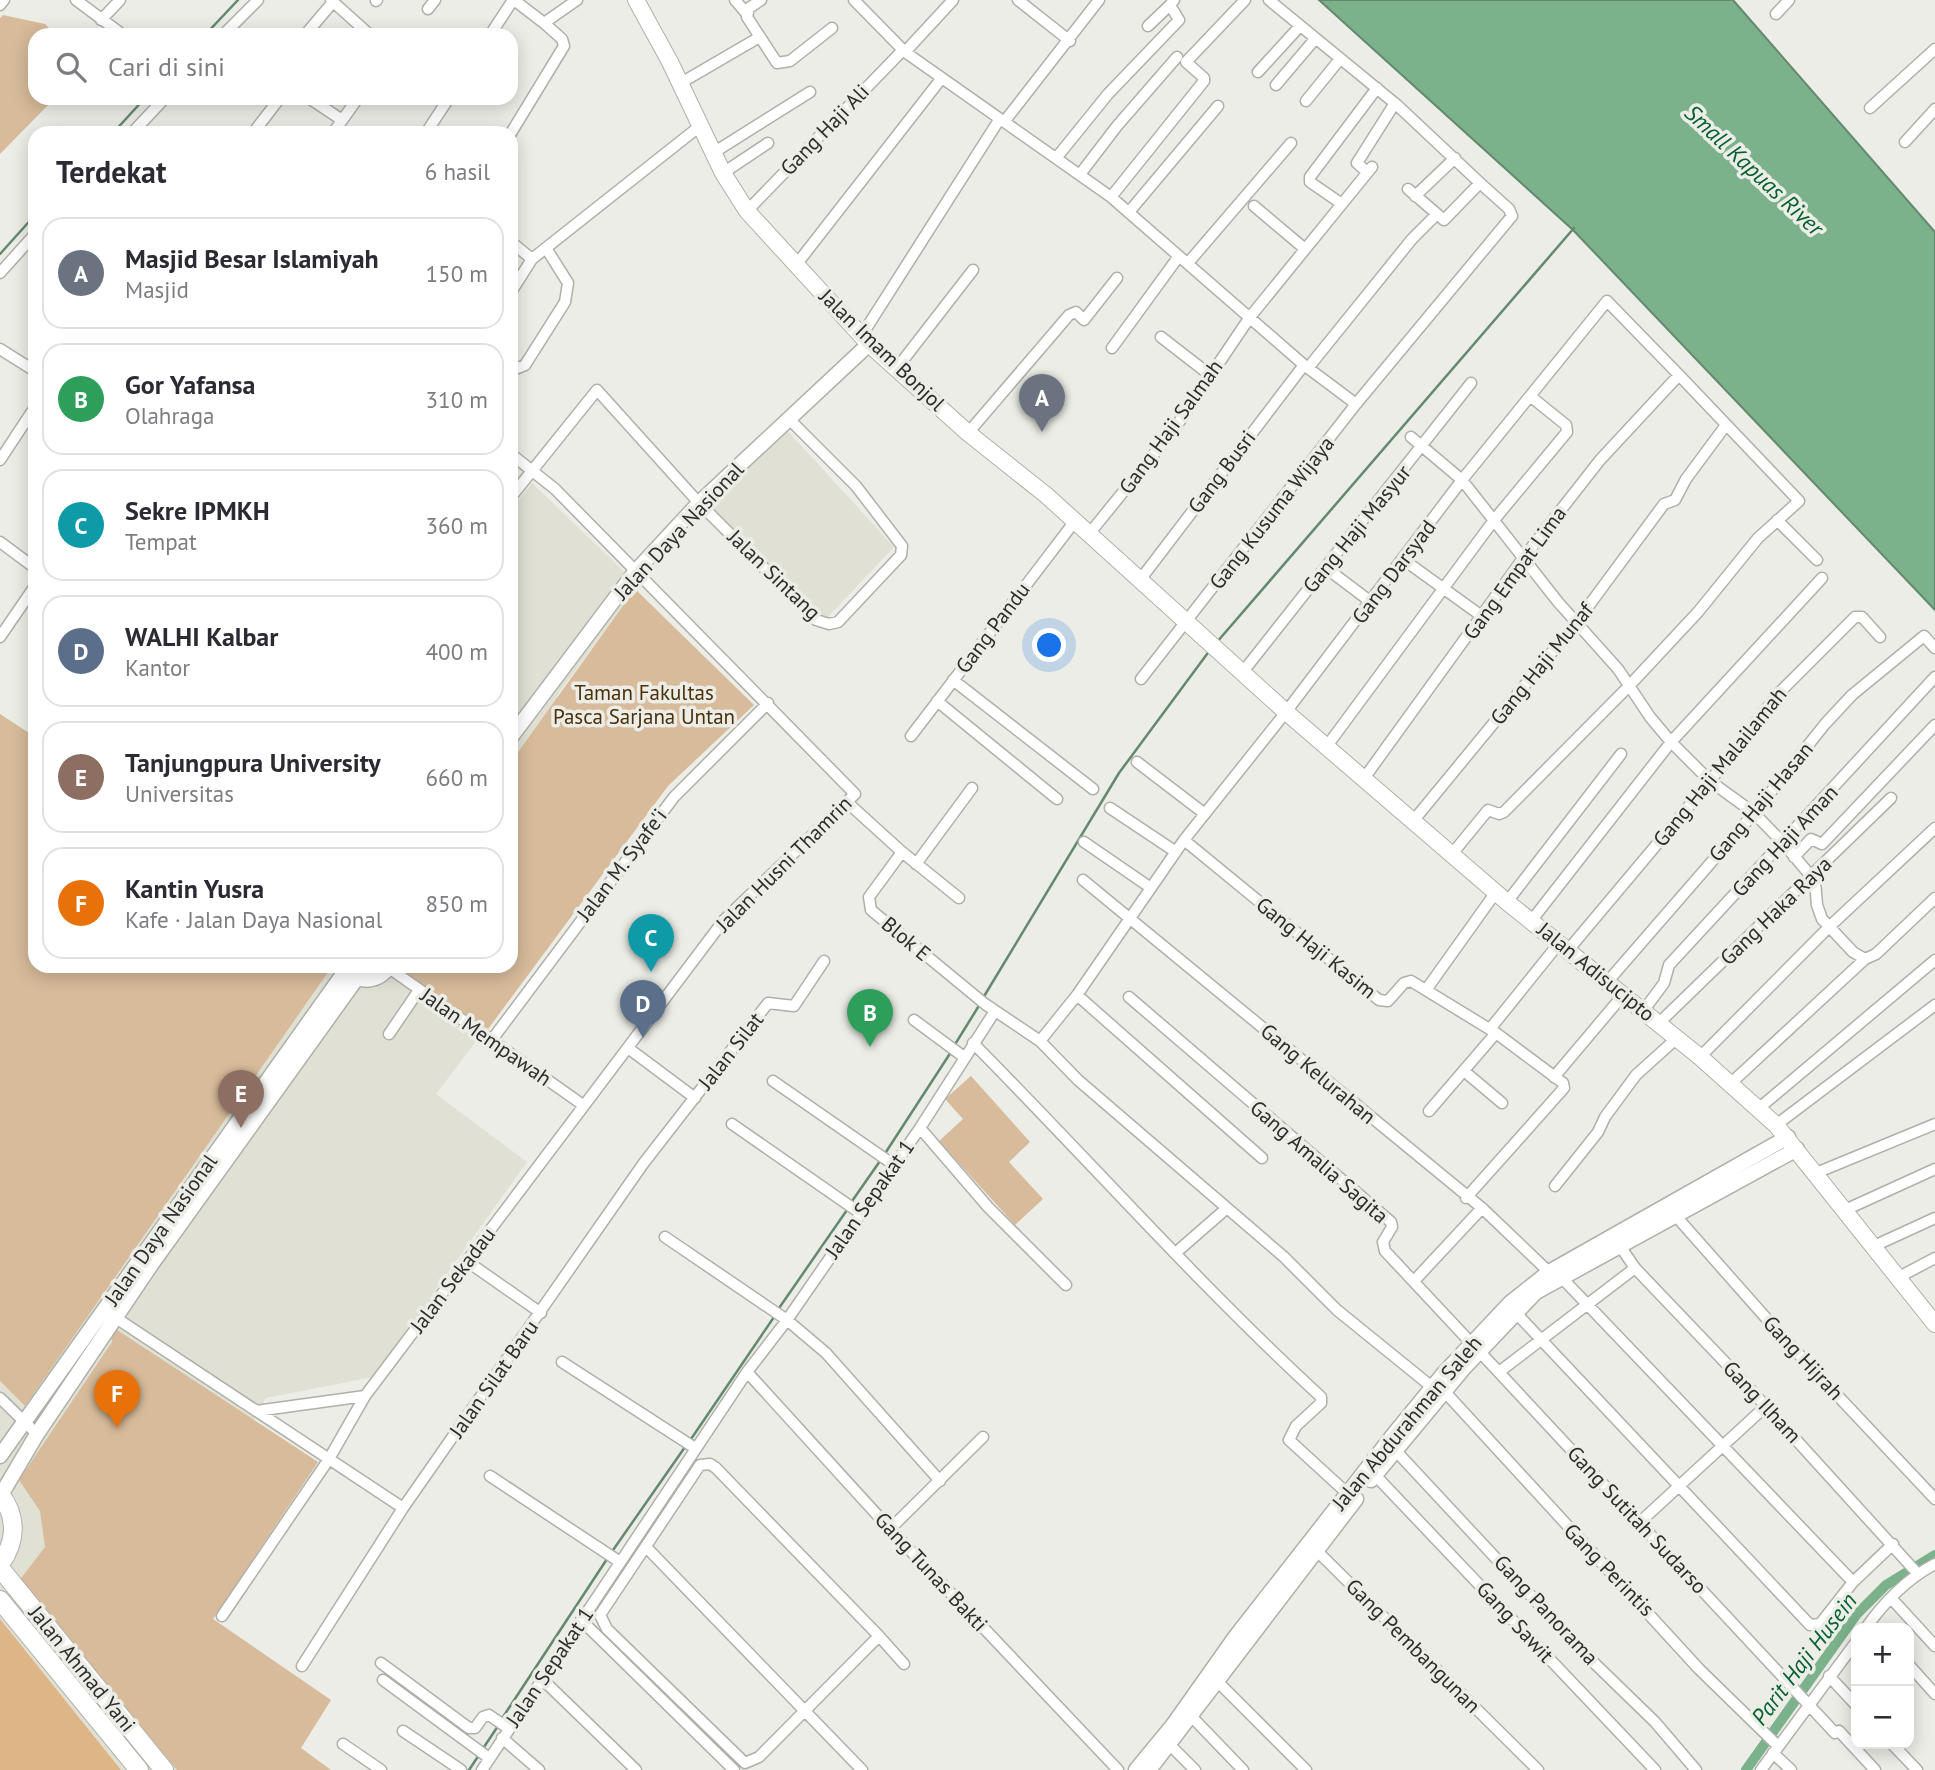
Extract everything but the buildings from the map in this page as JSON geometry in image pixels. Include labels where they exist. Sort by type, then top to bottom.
[{"type":"highway","points":[[0,1566],[12,1539],[13,1524],[1,1494]]},
{"type":"highway","name":"Jalan Ahmad Yani","points":[[0,1566],[164,1770]]},
{"type":"highway","name":"Jalan Ahmad Yani","points":[[0,1600],[139,1770]]},
{"type":"main road","name":"Jalan Imam Bonjol","points":[[636,0],[723,173],[747,211],[866,340],[968,433],[1075,521],[1223,654]]},
{"type":"main road","name":"Jalan Adisucipto","points":[[1223,654],[1286,712],[1502,897],[1609,980],[1776,1125],[1932,1314]]},
{"type":"street","points":[[0,5],[4,0]]},
{"type":"street","points":[[76,0],[113,28]]},
{"type":"street","points":[[101,20],[120,0]]},
{"type":"street","points":[[232,28],[258,0]]},
{"type":"street","points":[[495,28],[513,0],[562,39],[564,46],[515,126]]},
{"type":"street","points":[[544,23],[577,0]]},
{"type":"street","points":[[735,0],[747,14],[758,38],[774,62],[781,64],[790,61],[832,27]]},
{"type":"street","points":[[747,14],[761,0]]},
{"type":"street","points":[[854,0],[904,51],[1081,173],[1306,367],[1356,404]]},
{"type":"street","name":"Gang Haji Ali","points":[[747,211],[953,0]]},
{"type":"street","points":[[1018,0],[1070,41]]},
{"type":"street","points":[[866,340],[1002,121],[1070,41],[1099,0]]},
{"type":"street","points":[[1111,197],[1204,81],[1186,62],[1245,0]]},
{"type":"street","points":[[1269,0],[1395,103],[1480,183]]},
{"type":"street","points":[[1776,14],[1789,0]]},
{"type":"street","points":[[311,28],[332,1],[358,28]]},
{"type":"street","points":[[1057,157],[1108,94],[1179,20],[1172,3],[1147,26]]},
{"type":"street","points":[[1258,72],[1300,26]]},
{"type":"street","points":[[679,84],[758,38]]},
{"type":"street","points":[[1276,85],[1315,39]]},
{"type":"street","points":[[1870,108],[1935,49]]},
{"type":"street","points":[[1081,173],[1177,57]]},
{"type":"street","points":[[1306,101],[1340,59]]},
{"type":"street","points":[[796,265],[941,79]]},
{"type":"street","points":[[1342,204],[1310,182],[1310,177],[1377,88]]},
{"type":"street","points":[[713,153],[810,92]]},
{"type":"street","name":"Gang Haji Salmah","points":[[1089,534],[1175,428],[1251,317],[1369,169],[1357,163],[1395,103]]},
{"type":"street","points":[[139,126],[158,105]]},
{"type":"street","points":[[258,126],[275,105]]},
{"type":"street","points":[[319,105],[342,121]]},
{"type":"street","points":[[338,126],[353,105]]},
{"type":"street","points":[[431,126],[444,105]]},
{"type":"street","points":[[1129,212],[1218,106]]},
{"type":"street","points":[[1905,142],[1935,109]]},
{"type":"street","points":[[518,281],[532,259],[699,126]]},
{"type":"street","points":[[1112,348],[1184,260],[1291,143]]},
{"type":"street","points":[[723,173],[768,144]]},
{"type":"street","points":[[1436,215],[1412,193],[1455,158]]},
{"type":"street","name":"Gang Busri","points":[[1140,580],[1306,367],[1412,239],[1436,215],[1446,219],[1480,183]]},
{"type":"street","name":"Gang Kusuma Wijaya","points":[[1140,679],[1356,404],[1511,218],[1509,209],[1480,183]]},
{"type":"street","points":[[1254,206],[1305,250]]},
{"type":"street","points":[[1,272],[28,244]]},
{"type":"street","points":[[518,248],[532,259]]},
{"type":"street","points":[[518,365],[525,365],[565,302],[568,283],[546,248]]},
{"type":"street","points":[[897,368],[973,270]]},
{"type":"street","points":[[968,433],[1069,315],[1076,312],[1084,320],[1117,278]]},
{"type":"street","name":"Gang Darsyad","points":[[1286,712],[1404,561],[1462,480],[1607,301],[1677,376]]},
{"type":"street","points":[[1161,337],[1210,374]]},
{"type":"street","name":"Jalan Daya Nasional","points":[[518,728],[635,572],[699,503],[789,419],[866,340]]},
{"type":"street","points":[[0,349],[28,367]]},
{"type":"street","points":[[1452,854],[1488,810],[1499,814],[1504,812],[1629,686],[1798,500],[1677,376]]},
{"type":"street","name":"Gang Empat Lima","points":[[1365,778],[1524,557],[1600,460],[1677,376]]},
{"type":"street","name":"Gang Haji Masyur","points":[[1242,673],[1471,383]]},
{"type":"street","points":[[518,488],[597,390],[699,503]]},
{"type":"street","points":[[1327,746],[1494,520],[1568,430],[1530,396]]},
{"type":"street","points":[[0,460],[28,418]]},
{"type":"street","name":"Jalan Sintang","points":[[699,503],[816,620],[829,624],[843,618],[901,555],[902,546],[856,486],[789,419]]},
{"type":"street","name":"Gang Haji Munaf","points":[[1414,820],[1576,623],[1664,504],[1675,500],[1686,479],[1726,425]]},
{"type":"street","points":[[1411,437],[1462,480],[1671,742],[1710,781],[1754,813],[1784,844],[1816,884],[1818,911],[1828,929],[1865,959]]},
{"type":"street","points":[[518,459],[533,470],[768,703]]},
{"type":"street","points":[[1777,520],[1817,561]]},
{"type":"street","name":"Gang Pandu","points":[[911,736],[1075,521]]},
{"type":"street","points":[[0,542],[28,563]]},
{"type":"street","points":[[1404,561],[1483,617]]},
{"type":"street","points":[[1326,568],[1371,603]]},
{"type":"street","points":[[1532,920],[1671,742],[1822,578]]},
{"type":"street","points":[[0,637],[28,596]]},
{"type":"street","name":"Gang Haji Malailamah","points":[[1429,1111],[1564,945],[1710,781],[1779,693],[1853,619],[1862,617],[1880,637]]},
{"type":"street","name":"Gang Haji Hasan","points":[[1609,980],[1852,695],[1924,636],[1935,648]]},
{"type":"street","name":"Gang Haji Aman","points":[[1644,1010],[1664,983],[1669,965],[1784,844],[1935,677]]},
{"type":"street","points":[[953,680],[1093,789]]},
{"type":"street","points":[[937,701],[1057,799]]},
{"type":"street","name":"Jalan Husni Thamrin","points":[[583,1105],[724,920],[855,794],[768,703]]},
{"type":"street","name":"Jalan M. Syafe'i","points":[[491,1041],[674,797],[768,703]]},
{"type":"street","points":[[986,1004],[1040,1041],[1077,995],[1184,840],[1286,712]]},
{"type":"street","points":[[1794,857],[1811,839],[1822,844],[1935,725]]},
{"type":"street","points":[[1466,1198],[1564,1088],[1554,1077],[1493,1031],[1426,990],[1621,754]]},
{"type":"street","points":[[1137,762],[1205,814]]},
{"type":"street","points":[[916,864],[972,788]]},
{"type":"street","name":"Gang Haka Raya","points":[[1660,1023],[1891,798]]},
{"type":"street","points":[[848,803],[916,864],[959,898]]},
{"type":"street","points":[[1110,807],[1176,852]]},
{"type":"street","points":[[1700,1057],[1828,929],[1935,828]]},
{"type":"street","name":"Gang Haji Kasim","points":[[1184,840],[1379,1000],[1388,1001],[1408,981],[1426,990]]},
{"type":"street","points":[[1084,842],[1151,888]]},
{"type":"street","name":"Blok E","points":[[902,852],[869,897],[871,910],[986,1004]]},
{"type":"street","name":"Gang Kelurahan","points":[[1083,880],[1131,917],[1466,1198],[1482,1208],[1555,1274],[1725,1445],[1853,1582]]},
{"type":"street","points":[[1730,1084],[1935,898]]},
{"type":"street","points":[[1758,1109],[1935,960]]},
{"type":"street","name":"Jalan Silat","points":[[628,1048],[695,1098],[768,1003],[794,1006],[824,961]]},
{"type":"street","name":"Jalan Daya Nasional","points":[[0,1456],[110,1314],[348,973]]},
{"type":"street","points":[[354,973],[371,980],[381,973]]},
{"type":"street","name":"Jalan Mempawah","points":[[397,973],[583,1105]]},
{"type":"street","points":[[389,1034],[419,990]]},
{"type":"street","points":[[1554,1077],[1624,994]]},
{"type":"street","points":[[1077,995],[1262,1157]]},
{"type":"street","name":"Gang Amalia Sagita","points":[[1129,997],[1391,1222],[1392,1227],[1383,1242],[1385,1251],[1476,1348]]},
{"type":"street","name":"Jalan Sepakat 1","points":[[482,1770],[482,1753],[541,1678],[581,1620],[688,1444],[747,1372],[779,1315],[857,1211],[886,1160],[920,1128],[960,1054],[973,1043],[986,1004]]},
{"type":"street","points":[[1776,1125],[1935,1005]]},
{"type":"street","points":[[914,1020],[960,1054]]},
{"type":"street","points":[[1555,1186],[1598,1132],[1605,1117],[1636,1075],[1677,1038]]},
{"type":"street","name":"Gang Perintis","points":[[1040,1041],[1078,1080],[1227,1208],[1337,1310],[1438,1390],[1775,1749],[1791,1770]]},
{"type":"street","points":[[973,1043],[1064,1135],[1237,1320],[1321,1397],[1321,1403],[1296,1426],[1289,1440],[1348,1494]]},
{"type":"street","points":[[1464,1071],[1502,1103]]},
{"type":"street","points":[[773,1081],[886,1160]]},
{"type":"street","name":"Jalan Silat Baru","points":[[302,1666],[402,1508],[643,1164],[695,1098]]},
{"type":"street","name":"Jalan Sekadau","points":[[222,1616],[328,1458],[365,1396],[583,1105]]},
{"type":"street","points":[[732,1124],[857,1211]]},
{"type":"street","points":[[1816,1173],[1935,1124]]},
{"type":"street","points":[[920,1128],[988,1208],[1066,1285]]},
{"type":"street","name":"Jalan Abdurahman Saleh","points":[[1476,1348],[1555,1274],[1792,1143]]},
{"type":"street","points":[[1845,1210],[1935,1169]]},
{"type":"street","name":"Jalan Abdurahman Saleh","points":[[1149,1770],[1236,1636],[1348,1494],[1530,1283],[1620,1246],[1675,1215],[1716,1186]]},
{"type":"street","points":[[1180,1249],[1227,1208]]},
{"type":"street","points":[[1414,1281],[1482,1208]]},
{"type":"street","name":"Gang Hijrah","points":[[1675,1215],[1789,1344],[1935,1499]]},
{"type":"street","points":[[1874,1246],[1935,1218]]},
{"type":"street","points":[[665,1237],[779,1315],[826,1353],[940,1481]]},
{"type":"street","name":"Gang Ilham","points":[[1620,1246],[1635,1268],[1766,1406],[1905,1557],[1915,1572]]},
{"type":"street","points":[[1899,1277],[1935,1258]]},
{"type":"street","points":[[468,1262],[541,1313]]},
{"type":"street","points":[[1499,1372],[1635,1268]]},
{"type":"street","points":[[1516,1313],[1810,1625],[1820,1624],[1853,1582],[1894,1545]]},
{"type":"street","points":[[1,1494],[110,1314],[402,1508]]},
{"type":"street","name":"Gang Sutitah Sudarso","points":[[1476,1348],[1835,1733],[1839,1731],[1875,1770]]},
{"type":"street","points":[[562,1362],[688,1444]]},
{"type":"street","name":"Gang Tunas Bakti","points":[[747,1372],[890,1529],[1118,1770]]},
{"type":"street","points":[[256,1411],[365,1396]]},
{"type":"street","points":[[0,1398],[37,1434]]},
{"type":"street","name":"Jalan Abdurahman Saleh","points":[[1136,1770],[1192,1717],[1395,1450],[1424,1406]]},
{"type":"street","points":[[1640,1522],[1766,1406]]},
{"type":"street","points":[[890,1529],[983,1437]]},
{"type":"street","name":"Gang Panorama","points":[[1395,1450],[1587,1656],[1655,1722],[1696,1770]]},
{"type":"street","points":[[879,1636],[750,1763],[741,1762],[601,1620],[602,1612],[647,1548],[699,1465],[710,1464],[879,1636],[904,1664]]},
{"type":"street","name":"Gang Sawit","points":[[1375,1475],[1655,1770]]},
{"type":"street","points":[[490,1476],[616,1560]]},
{"type":"street","points":[[647,1548],[862,1770]]},
{"type":"street","name":"Gang Pembangunan","points":[[1317,1550],[1538,1770]]},
{"type":"street","points":[[1872,1623],[1915,1572],[1935,1564]]},
{"type":"street","points":[[1891,1598],[1935,1646]]},
{"type":"street","points":[[581,1620],[734,1770]]},
{"type":"street","points":[[1761,1770],[1807,1700],[1851,1648]]},
{"type":"street","points":[[381,1663],[469,1728],[475,1728],[486,1715],[502,1728],[539,1770]]},
{"type":"street","points":[[1914,1671],[1935,1694]]},
{"type":"street","points":[[1829,1676],[1851,1700]]},
{"type":"street","points":[[541,1678],[636,1770]]},
{"type":"street","points":[[383,1680],[482,1753]]},
{"type":"street","points":[[1218,1682],[1306,1770]]},
{"type":"street","points":[[1192,1717],[1243,1770]]},
{"type":"street","points":[[402,1731],[460,1769]]},
{"type":"street","points":[[1166,1741],[1195,1770]]},
{"type":"street","points":[[343,1744],[381,1770]]},
{"type":"street","points":[[1897,1749],[1917,1770]]},
{"type":"shaded area","points":[[784,427],[894,547],[826,619],[707,504]]},
{"type":"shaded area","points":[[532,483],[638,585],[558,694],[571,916],[436,1094],[527,1162],[373,1377],[266,1398],[254,1420],[318,1462],[213,1619],[331,1700],[285,1770],[0,1770],[0,714],[28,732],[28,973],[518,973],[518,501]]},
{"type":"shaded area","points":[[0,1619],[121,1770],[0,1770]]},
{"type":"green space","points":[[3,15],[45,24],[49,28],[28,28],[28,105],[48,105],[0,154],[0,18]]},
{"type":"green space","name":"Taman Fakultas Pasca Sarjana Untan","points":[[635,589],[754,705],[668,786],[488,1029],[413,980],[407,973],[518,973],[518,752]]},
{"type":"green space","points":[[0,714],[28,732],[28,973],[328,973],[25,1406],[0,1381]]},
{"type":"green space","points":[[971,1076],[1030,1142],[1009,1162],[1043,1199],[1015,1225],[939,1141],[963,1119],[945,1099]]},
{"type":"green space","points":[[111,1326],[318,1462],[213,1619],[331,1700],[301,1748],[331,1770],[177,1770],[19,1581],[45,1547],[40,1511],[19,1480],[112,1342]]},
{"type":"water","name":"Small Kapuas River","points":[[1319,0],[1733,0],[1935,232],[1935,610],[1573,230]]},
{"type":"waterway","points":[[212,28],[238,0]]},
{"type":"waterway","points":[[119,126],[139,105]]},
{"type":"waterway","points":[[0,254],[28,223]]},
{"type":"waterway","points":[[1217,642],[1574,228]]},
{"type":"waterway","points":[[983,998],[1119,773],[1210,650]]},
{"type":"waterway","points":[[954,1046],[980,1004]]},
{"type":"waterway","points":[[884,1155],[951,1052]]},
{"type":"waterway","points":[[850,1204],[880,1161]]},
{"type":"waterway","points":[[777,1311],[847,1210]]},
{"type":"waterway","points":[[689,1442],[774,1317]]},
{"type":"waterway","points":[[611,1553],[685,1447]]},
{"type":"waterway","name":"Parit Haji Husein","points":[[1746,1770],[1856,1615],[1886,1585],[1935,1555]]},
{"type":"waterway","points":[[501,1720],[607,1559]]},
{"type":"waterway","points":[[482,1750],[498,1726]]},
{"type":"waterway","points":[[469,1770],[479,1755]]},
{"type":"place","name":"Masjid Besar Islamiyah","points":[[1042,432]]},
{"type":"place","name":"Sekre IPMKH","points":[[651,972]]},
{"type":"place","name":"WALHI Kalbar","points":[[643,1038]]},
{"type":"place","name":"Gor Yafansa","points":[[870,1047]]},
{"type":"place","name":"Tanjungpura University","points":[[241,1128]]},
{"type":"place","name":"Kantin Yusra","points":[[117,1428]]}]
